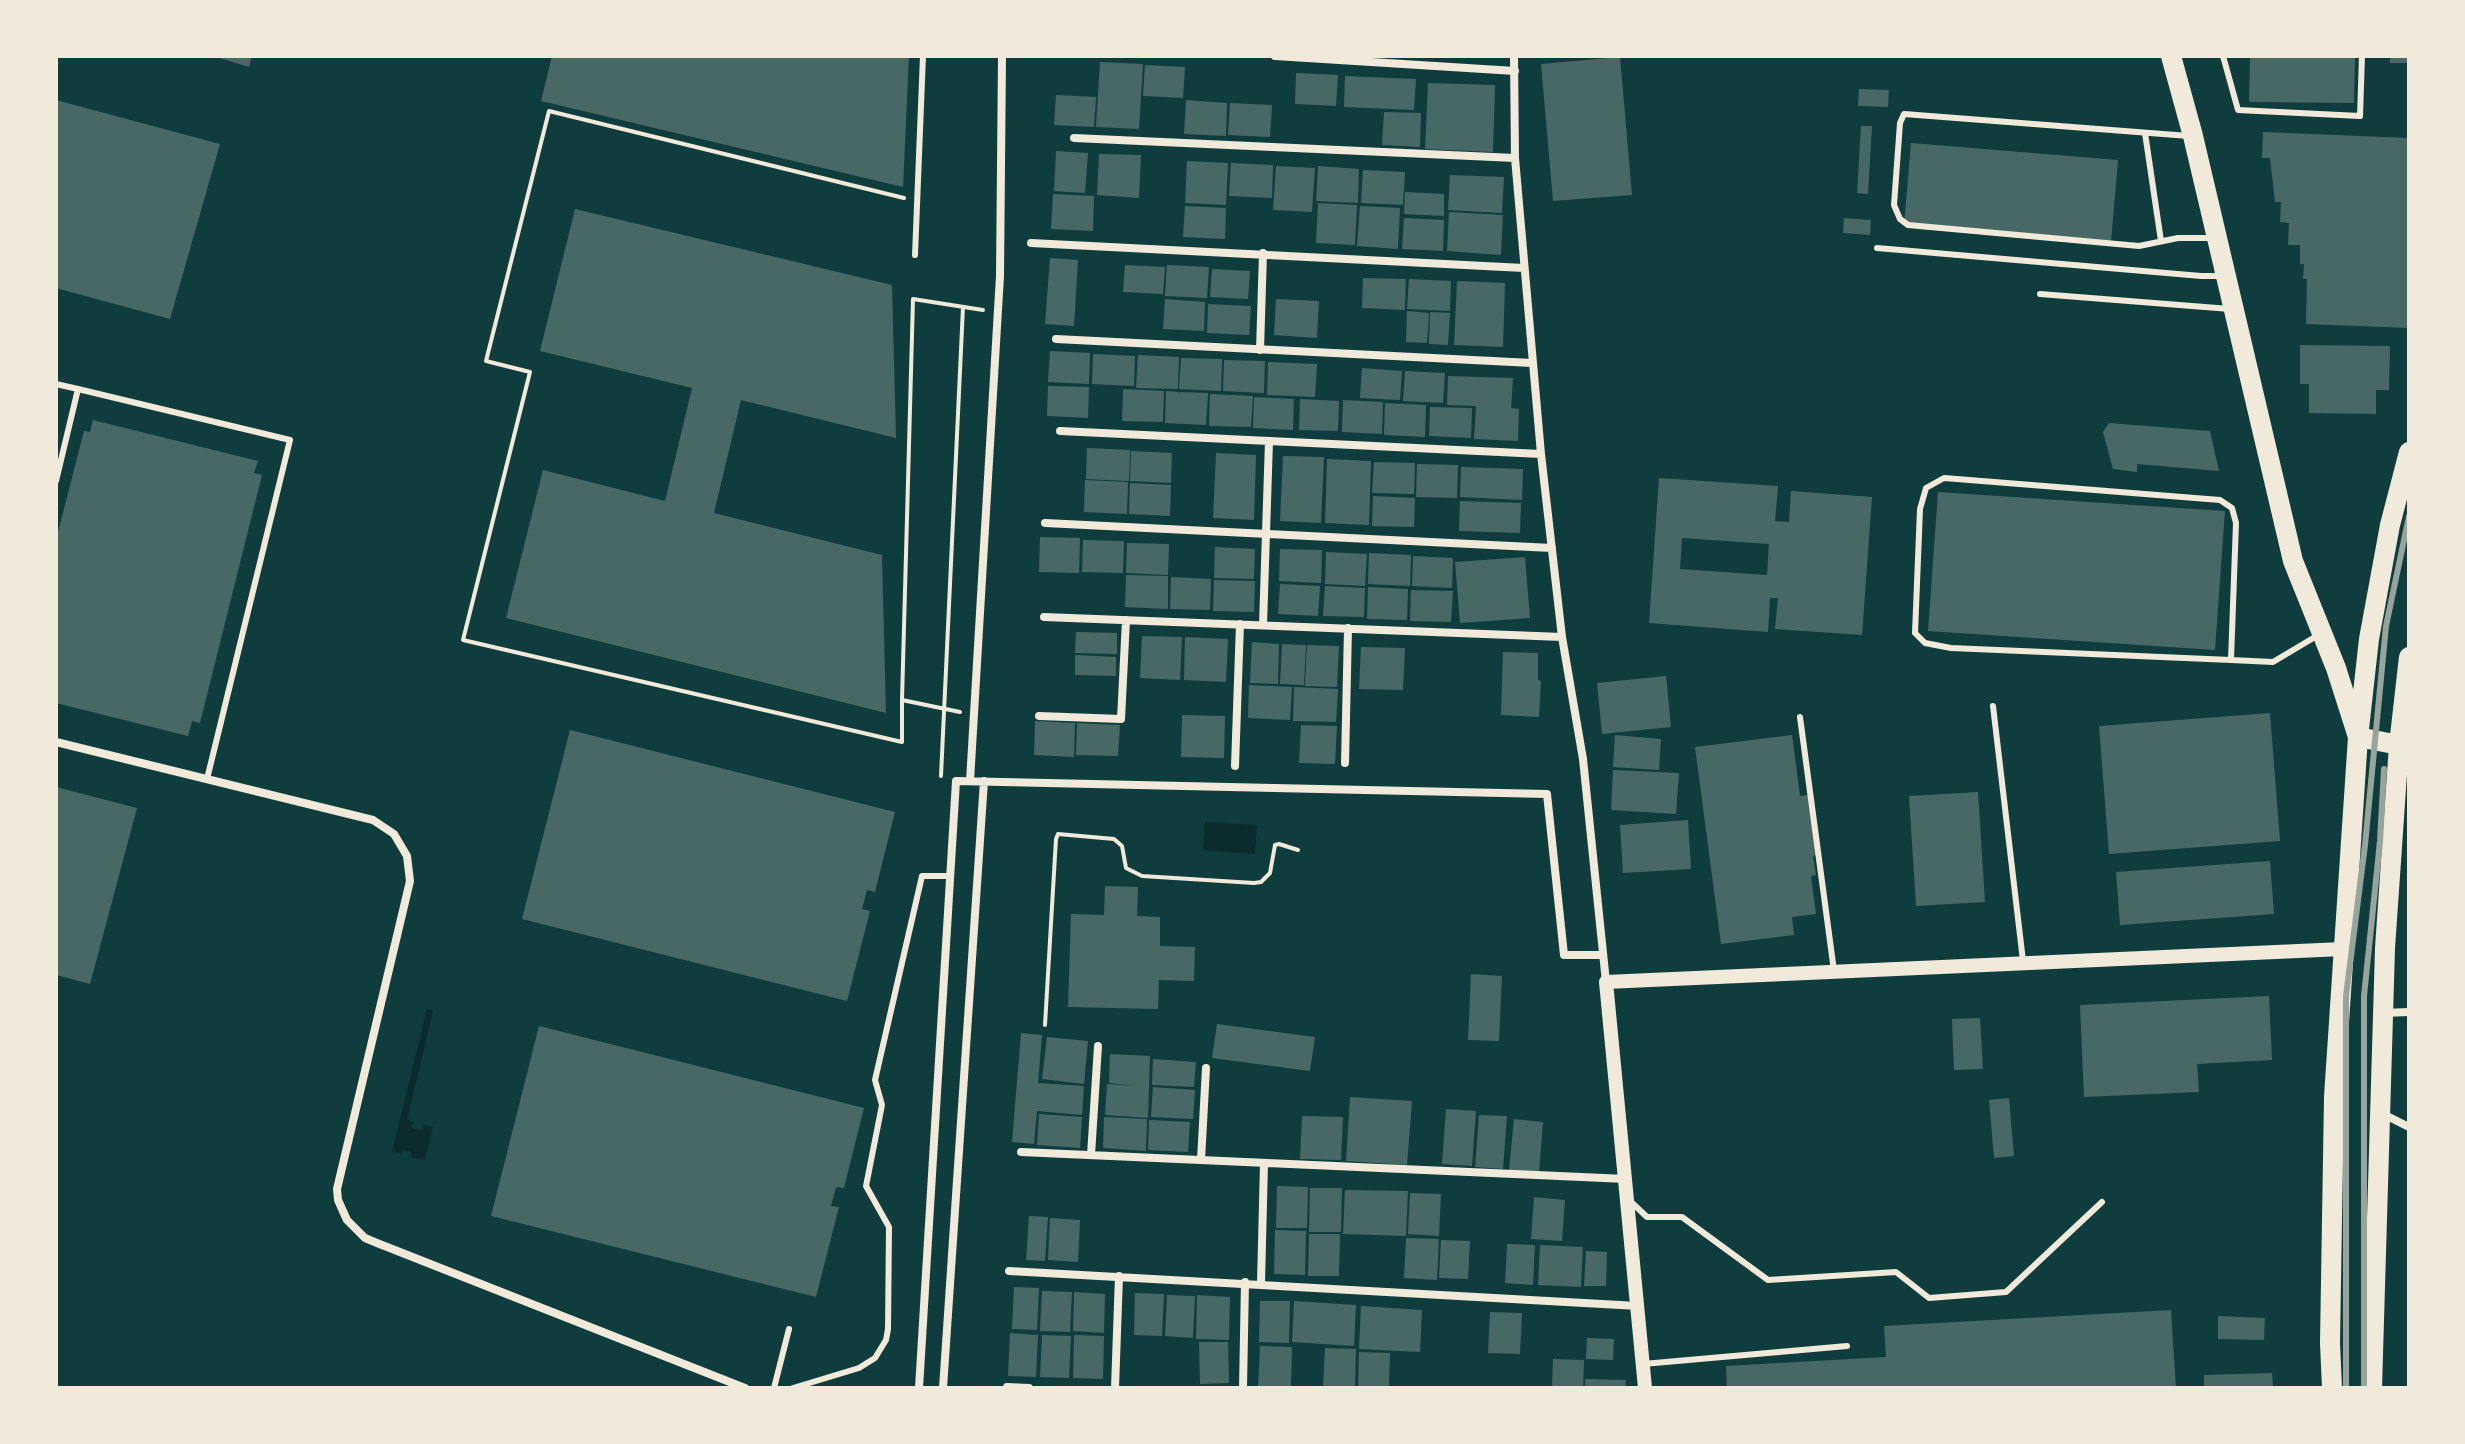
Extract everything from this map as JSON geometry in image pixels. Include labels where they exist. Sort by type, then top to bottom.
[{"type":"main road","points":[[2171,56],[2193,136],[2293,561],[2336,668],[2358,737]]},
{"type":"main road","points":[[2332,1388],[2334,1097],[2358,737],[2369,639],[2390,525],[2409,452]]},
{"type":"main road","points":[[2372,1388],[2382,1013],[2399,745],[2409,657]]},
{"type":"main road","points":[[2358,737],[2399,745]]},
{"type":"street","points":[[970,781],[998,312],[1002,56]]},
{"type":"street","points":[[1275,56],[1515,71]]},
{"type":"street","points":[[1514,56],[1515,158],[1532,363],[1562,637],[1583,759],[1629,1200],[1645,1388]]},
{"type":"street","points":[[1074,138],[1515,158]]},
{"type":"street","points":[[1031,243],[1524,268]]},
{"type":"street","points":[[1260,350],[1263,253]]},
{"type":"street","points":[[1056,339],[1532,363]]},
{"type":"street","points":[[1060,431],[1541,454]]},
{"type":"street","points":[[1263,625],[1269,441]]},
{"type":"street","points":[[1045,523],[1552,548]]},
{"type":"street","points":[[1044,617],[1562,637]]},
{"type":"street","points":[[1039,716],[1121,719],[1126,620]]},
{"type":"street","points":[[1235,766],[1240,624]]},
{"type":"street","points":[[1345,763],[1348,628]]},
{"type":"street","points":[[56,742],[373,820],[394,834],[407,856],[410,881],[337,1189],[342,1210],[355,1230],[377,1243],[745,1388]]},
{"type":"street","points":[[919,1388],[956,781],[1547,794],[1564,955],[1602,955]]},
{"type":"street","points":[[943,1388],[984,781]]},
{"type":"street","points":[[1606,982],[2343,949]]},
{"type":"street","points":[[2382,1013],[2409,1012]]},
{"type":"street","points":[[1091,1155],[1098,1046]]},
{"type":"street","points":[[1201,1160],[1206,1068]]},
{"type":"street","points":[[2378,1111],[2409,1127]]},
{"type":"street","points":[[1021,1152],[1626,1179]]},
{"type":"street","points":[[1261,1283],[1264,1163]]},
{"type":"street","points":[[1009,1271],[1638,1306]]},
{"type":"street","points":[[1115,1388],[1119,1276]]},
{"type":"street","points":[[1243,1388],[1245,1282]]},
{"type":"street","points":[[1007,1387],[1029,1388]]},
{"type":"lane","points":[[915,255],[923,56]]},
{"type":"lane","points":[[2223,56],[2238,110],[2360,116],[2362,56]]},
{"type":"lane","points":[[2193,136],[1904,114],[1900,123],[1894,205],[1900,219],[1908,225],[2139,246],[2161,241],[2216,238]]},
{"type":"lane","points":[[2145,133],[2161,241]]},
{"type":"lane","points":[[1877,248],[2201,276],[2224,275]]},
{"type":"lane","points":[[2040,294],[2233,309]]},
{"type":"lane","points":[[56,384],[290,440],[207,779]]},
{"type":"lane","points":[[56,481],[78,389]]},
{"type":"lane","points":[[2231,660],[2236,523],[2232,508],[2220,500],[1944,478],[1926,488],[1920,509],[1915,633],[1925,643],[1951,648],[2273,662],[2322,633]]},
{"type":"lane","points":[[1993,706],[2023,963]]},
{"type":"lane","points":[[1800,717],[1834,972]]},
{"type":"lane","points":[[793,1388],[859,1368],[875,1358],[886,1340],[889,1227],[866,1186],[882,1105],[875,1080],[922,876],[951,876]]},
{"type":"lane","points":[[1629,1200],[1647,1217],[1682,1217],[1768,1280],[1896,1272],[1929,1298],[2006,1292],[2102,1202]]},
{"type":"lane","points":[[774,1388],[789,1329]]},
{"type":"lane","points":[[1643,1364],[1847,1346]]},
{"type":"path","points":[[917,201],[549,111],[486,361],[530,372],[463,640],[902,742],[913,299],[998,312]]},
{"type":"path","points":[[902,700],[974,715]]},
{"type":"path","points":[[1045,1025],[1058,834],[1114,839],[1122,846],[1126,868],[1142,876],[1254,883],[1267,878],[1275,845],[1298,850]]},
{"type":"water","points":[[1205,822],[1257,825],[1255,854],[1203,850]]},
{"type":"water","points":[[427,1009],[433,1011],[407,1120],[413,1122],[412,1128],[422,1131],[423,1125],[433,1127],[425,1160],[411,1157],[412,1152],[392,1152]]},
{"type":"building","points":[[213,56],[252,56],[249,67]]},
{"type":"building","points":[[552,56],[909,56],[903,187],[541,101]]},
{"type":"building","points":[[2250,56],[2355,56],[2354,103],[2249,102]]},
{"type":"building","points":[[2390,56],[2409,56],[2409,63],[2390,63]]},
{"type":"building","points":[[1620,57],[1632,195],[1553,201],[1541,64]]},
{"type":"building","points":[[1100,62],[1143,64],[1139,129],[1096,127]]},
{"type":"building","points":[[1145,65],[1185,67],[1183,98],[1143,96]]},
{"type":"building","points":[[1296,73],[1338,75],[1336,106],[1295,104]]},
{"type":"building","points":[[1345,76],[1416,79],[1414,110],[1344,107]]},
{"type":"building","points":[[1428,83],[1495,85],[1493,152],[1425,149]]},
{"type":"building","points":[[1859,89],[1889,90],[1888,107],[1858,106]]},
{"type":"building","points":[[1056,95],[1096,97],[1094,127],[1054,125]]},
{"type":"building","points":[[56,100],[220,144],[170,319],[56,288]]},
{"type":"building","points":[[1186,100],[1227,103],[1226,136],[1184,134]]},
{"type":"building","points":[[1230,103],[1272,105],[1270,137],[1228,135]]},
{"type":"building","points":[[1384,112],[1421,113],[1420,147],[1382,145]]},
{"type":"building","points":[[1861,126],[1872,126],[1868,194],[1857,193]]},
{"type":"building","points":[[2263,132],[2409,138],[2409,328],[2306,324],[2307,279],[2303,279],[2300,245],[2288,245],[2289,223],[2280,222],[2281,202],[2275,202],[2270,158],[2262,158]]},
{"type":"building","points":[[1911,143],[2118,160],[2111,242],[1904,225]]},
{"type":"building","points":[[1056,151],[1088,153],[1085,193],[1054,191]]},
{"type":"building","points":[[1099,154],[1141,155],[1139,198],[1097,195]]},
{"type":"building","points":[[1187,161],[1228,163],[1226,205],[1185,203]]},
{"type":"building","points":[[1231,163],[1273,165],[1272,198],[1229,196]]},
{"type":"building","points":[[1276,166],[1315,168],[1312,212],[1273,210]]},
{"type":"building","points":[[1318,166],[1359,169],[1358,203],[1316,201]]},
{"type":"building","points":[[1363,170],[1405,172],[1403,205],[1361,203]]},
{"type":"building","points":[[1450,175],[1504,177],[1502,213],[1448,210]]},
{"type":"building","points":[[1405,192],[1444,194],[1444,216],[1404,214]]},
{"type":"building","points":[[1053,194],[1094,196],[1093,231],[1051,229]]},
{"type":"building","points":[[1318,203],[1357,205],[1355,245],[1316,243]]},
{"type":"building","points":[[1185,206],[1226,208],[1225,239],[1183,237]]},
{"type":"building","points":[[1360,206],[1400,208],[1398,249],[1357,246]]},
{"type":"building","points":[[575,209],[892,285],[896,438],[741,400],[714,513],[882,555],[886,713],[506,618],[543,470],[665,501],[692,388],[540,351]]},
{"type":"building","points":[[1449,212],[1503,215],[1501,255],[1447,251]]},
{"type":"building","points":[[1404,218],[1444,220],[1443,251],[1402,249]]},
{"type":"building","points":[[1844,218],[1871,220],[1870,235],[1843,233]]},
{"type":"building","points":[[1050,258],[1078,260],[1074,326],[1045,324]]},
{"type":"building","points":[[1125,265],[1165,267],[1163,294],[1123,292]]},
{"type":"building","points":[[1167,265],[1209,267],[1207,298],[1165,296]]},
{"type":"building","points":[[1212,269],[1250,271],[1248,299],[1210,297]]},
{"type":"building","points":[[1363,278],[1406,279],[1405,310],[1362,308]]},
{"type":"building","points":[[1409,279],[1451,281],[1450,311],[1407,309]]},
{"type":"building","points":[[1457,281],[1505,283],[1503,347],[1454,345]]},
{"type":"building","points":[[1165,299],[1205,302],[1204,331],[1163,329]]},
{"type":"building","points":[[1276,299],[1319,301],[1317,338],[1274,335]]},
{"type":"building","points":[[1208,304],[1251,306],[1249,335],[1207,333]]},
{"type":"building","points":[[1407,311],[1429,313],[1427,343],[1406,342]]},
{"type":"building","points":[[1430,312],[1450,313],[1448,345],[1429,344]]},
{"type":"building","points":[[2300,345],[2390,346],[2389,390],[2376,390],[2376,414],[2309,413],[2309,384],[2300,384]]},
{"type":"building","points":[[1050,351],[1090,353],[1089,384],[1048,382]]},
{"type":"building","points":[[1093,354],[1135,356],[1134,386],[1092,384]]},
{"type":"building","points":[[1138,355],[1179,357],[1178,389],[1136,388]]},
{"type":"building","points":[[1181,358],[1222,359],[1221,391],[1179,389]]},
{"type":"building","points":[[1224,360],[1265,361],[1264,393],[1223,391]]},
{"type":"building","points":[[1268,362],[1317,364],[1315,397],[1267,395]]},
{"type":"building","points":[[1362,368],[1402,371],[1400,400],[1360,398]]},
{"type":"building","points":[[1405,371],[1445,373],[1443,403],[1403,401]]},
{"type":"building","points":[[1448,376],[1513,378],[1511,408],[1519,409],[1518,441],[1474,439],[1476,406],[1447,405]]},
{"type":"building","points":[[1048,386],[1089,387],[1088,418],[1047,416]]},
{"type":"building","points":[[1123,389],[1164,391],[1163,422],[1122,421]]},
{"type":"building","points":[[1166,391],[1178,392],[1179,395],[1179,392],[1208,393],[1206,425],[1165,423]]},
{"type":"building","points":[[1210,394],[1253,396],[1251,427],[1209,426]]},
{"type":"building","points":[[1254,397],[1294,399],[1293,430],[1253,428]]},
{"type":"building","points":[[1300,399],[1339,401],[1338,431],[1299,430]]},
{"type":"building","points":[[1343,400],[1383,402],[1382,434],[1342,432]]},
{"type":"building","points":[[1385,403],[1426,405],[1425,437],[1384,435]]},
{"type":"building","points":[[1430,407],[1472,408],[1471,438],[1429,436]]},
{"type":"building","points":[[93,420],[258,461],[254,473],[262,475],[200,723],[192,721],[188,736],[56,703],[56,540],[84,431],[90,432]]},
{"type":"building","points":[[2109,423],[2210,431],[2219,471],[2137,464],[2137,472],[2113,469],[2103,432]]},
{"type":"building","points":[[1087,448],[1130,450],[1129,481],[1086,479]]},
{"type":"building","points":[[1131,451],[1172,453],[1171,483],[1130,481]]},
{"type":"building","points":[[1216,453],[1256,455],[1254,520],[1213,518]]},
{"type":"building","points":[[1283,456],[1324,457],[1321,523],[1280,521]]},
{"type":"building","points":[[1327,459],[1371,461],[1369,525],[1325,523]]},
{"type":"building","points":[[1374,462],[1415,463],[1414,494],[1372,493]]},
{"type":"building","points":[[1417,464],[1458,465],[1457,498],[1416,497]]},
{"type":"building","points":[[1461,467],[1523,469],[1522,500],[1460,497]]},
{"type":"building","points":[[1659,478],[1778,486],[1775,521],[1789,522],[1791,491],[1872,497],[1862,635],[1775,629],[1778,598],[1770,598],[1768,632],[1649,623]],"holes":[[[1682,538],[1769,544],[1767,575],[1680,569]]]},
{"type":"building","points":[[1085,480],[1128,482],[1127,514],[1084,512]]},
{"type":"building","points":[[1130,483],[1171,485],[1170,516],[1129,514]]},
{"type":"building","points":[[1938,492],[2225,511],[2215,650],[1928,631]]},
{"type":"building","points":[[1373,496],[1415,498],[1414,527],[1372,526]]},
{"type":"building","points":[[1460,501],[1521,503],[1520,533],[1459,531]]},
{"type":"building","points":[[1040,537],[1080,538],[1079,573],[1039,572]]},
{"type":"building","points":[[1083,540],[1124,541],[1123,573],[1082,572]]},
{"type":"building","points":[[1127,543],[1169,544],[1168,575],[1126,573]]},
{"type":"building","points":[[1215,547],[1255,549],[1254,579],[1214,578]]},
{"type":"building","points":[[1280,549],[1322,550],[1321,583],[1279,581]]},
{"type":"building","points":[[1326,552],[1367,554],[1365,586],[1325,584]]},
{"type":"building","points":[[1369,553],[1411,555],[1410,586],[1368,584]]},
{"type":"building","points":[[1413,556],[1453,558],[1452,588],[1412,586]]},
{"type":"building","points":[[1525,557],[1530,618],[1460,623],[1455,562]]},
{"type":"building","points":[[1126,575],[1168,576],[1168,609],[1125,607]]},
{"type":"building","points":[[1171,577],[1211,579],[1210,610],[1170,609]]},
{"type":"building","points":[[1214,580],[1255,581],[1254,612],[1213,611]]},
{"type":"building","points":[[1280,584],[1320,586],[1318,616],[1278,614]]},
{"type":"building","points":[[1325,586],[1365,588],[1364,617],[1323,616]]},
{"type":"building","points":[[1368,587],[1408,589],[1407,620],[1367,619]]},
{"type":"building","points":[[1411,590],[1453,591],[1451,622],[1410,621]]},
{"type":"building","points":[[1076,632],[1117,633],[1117,654],[1075,653]]},
{"type":"building","points":[[1142,636],[1182,637],[1180,680],[1140,678]]},
{"type":"building","points":[[1185,637],[1228,639],[1226,682],[1184,680]]},
{"type":"building","points":[[1252,642],[1279,644],[1278,684],[1250,683]]},
{"type":"building","points":[[1282,644],[1306,645],[1304,685],[1280,684]]},
{"type":"building","points":[[1307,645],[1339,646],[1337,687],[1305,686]]},
{"type":"building","points":[[1361,647],[1405,648],[1403,690],[1359,689]]},
{"type":"building","points":[[1503,652],[1538,653],[1538,680],[1541,681],[1539,717],[1501,715]]},
{"type":"building","points":[[1075,655],[1116,657],[1116,676],[1075,675]]},
{"type":"building","points":[[1666,676],[1671,727],[1602,734],[1597,683]]},
{"type":"building","points":[[1249,685],[1292,687],[1290,720],[1248,718]]},
{"type":"building","points":[[1294,687],[1338,689],[1336,722],[1293,721]]},
{"type":"building","points":[[2270,713],[2280,841],[2109,854],[2099,726]]},
{"type":"building","points":[[1182,715],[1225,716],[1224,758],[1181,757]]},
{"type":"building","points":[[1035,721],[1075,723],[1074,757],[1034,755]]},
{"type":"building","points":[[1077,723],[1120,725],[1118,756],[1076,755]]},
{"type":"building","points":[[1301,725],[1337,726],[1335,764],[1299,763]]},
{"type":"building","points":[[570,730],[895,812],[875,892],[867,890],[862,909],[870,911],[847,1001],[522,919]]},
{"type":"building","points":[[1615,735],[1661,739],[1659,770],[1613,767]]},
{"type":"building","points":[[1792,735],[1800,796],[1809,795],[1817,855],[1813,856],[1816,875],[1811,876],[1816,914],[1792,917],[1794,935],[1721,944],[1695,747]]},
{"type":"building","points":[[1613,770],[1679,773],[1676,814],[1611,810]]},
{"type":"building","points":[[56,787],[137,808],[90,984],[56,975]]},
{"type":"building","points":[[1978,792],[1985,902],[1916,906],[1909,796]]},
{"type":"building","points":[[1688,820],[1691,869],[1623,873],[1620,825]]},
{"type":"building","points":[[2270,861],[2274,914],[2120,925],[2116,872]]},
{"type":"building","points":[[1105,886],[1138,887],[1137,916],[1160,917],[1160,946],[1195,947],[1194,981],[1159,980],[1158,1009],[1068,1007],[1071,914],[1104,915]]},
{"type":"building","points":[[1471,974],[1502,976],[1499,1041],[1468,1040]]},
{"type":"building","points":[[2269,996],[2272,1060],[2197,1064],[2199,1092],[2084,1097],[2080,1005]]},
{"type":"building","points":[[1980,1018],[1983,1069],[1954,1070],[1952,1019]]},
{"type":"building","points":[[1217,1024],[1315,1037],[1310,1071],[1212,1058]]},
{"type":"building","points":[[539,1026],[864,1108],[844,1188],[836,1187],[831,1206],[839,1207],[816,1297],[491,1216]]},
{"type":"building","points":[[1021,1033],[1042,1035],[1038,1083],[1084,1086],[1082,1115],[1037,1111],[1034,1144],[1012,1142]]},
{"type":"building","points":[[1047,1037],[1088,1041],[1084,1084],[1042,1079]]},
{"type":"building","points":[[1110,1054],[1150,1056],[1148,1118],[1105,1115],[1107,1084],[1138,1086],[1109,1083]]},
{"type":"building","points":[[1153,1059],[1196,1062],[1194,1087],[1152,1085]]},
{"type":"building","points":[[1153,1087],[1195,1090],[1193,1119],[1151,1117]]},
{"type":"building","points":[[1350,1097],[1412,1101],[1407,1165],[1346,1161]]},
{"type":"building","points":[[2009,1098],[2014,1156],[1994,1158],[1989,1100]]},
{"type":"building","points":[[1446,1109],[1476,1111],[1472,1166],[1442,1164]]},
{"type":"building","points":[[1039,1114],[1082,1117],[1080,1148],[1037,1145]]},
{"type":"building","points":[[1479,1115],[1507,1116],[1503,1169],[1475,1167]]},
{"type":"building","points":[[1302,1116],[1343,1117],[1341,1160],[1300,1159]]},
{"type":"building","points":[[1104,1117],[1147,1119],[1146,1151],[1103,1148]]},
{"type":"building","points":[[1514,1119],[1543,1122],[1539,1173],[1509,1170]]},
{"type":"building","points":[[1149,1120],[1190,1122],[1188,1152],[1148,1150]]},
{"type":"building","points":[[1277,1186],[1308,1187],[1307,1228],[1276,1228]]},
{"type":"building","points":[[1310,1188],[1342,1188],[1341,1232],[1309,1232]]},
{"type":"building","points":[[1345,1190],[1408,1191],[1406,1236],[1343,1234]]},
{"type":"building","points":[[1410,1193],[1441,1194],[1439,1236],[1408,1234]]},
{"type":"building","points":[[1534,1197],[1565,1200],[1562,1241],[1531,1239]]},
{"type":"building","points":[[1029,1216],[1048,1217],[1045,1261],[1026,1260]]},
{"type":"building","points":[[1050,1218],[1080,1220],[1078,1262],[1048,1260]]},
{"type":"building","points":[[1275,1230],[1306,1231],[1305,1275],[1274,1274]]},
{"type":"building","points":[[1309,1234],[1340,1234],[1339,1276],[1308,1276]]},
{"type":"building","points":[[1406,1238],[1439,1239],[1437,1280],[1404,1278]]},
{"type":"building","points":[[1441,1240],[1470,1241],[1468,1279],[1439,1278]]},
{"type":"building","points":[[1507,1244],[1535,1245],[1533,1285],[1505,1283]]},
{"type":"building","points":[[1540,1245],[1583,1247],[1581,1287],[1538,1285]]},
{"type":"building","points":[[1586,1251],[1607,1252],[1606,1286],[1584,1286]]},
{"type":"building","points":[[1014,1287],[1039,1288],[1037,1330],[1012,1329]]},
{"type":"building","points":[[1042,1291],[1072,1292],[1070,1332],[1040,1331]]},
{"type":"building","points":[[1074,1292],[1105,1294],[1104,1333],[1073,1331]]},
{"type":"building","points":[[1135,1293],[1164,1294],[1162,1336],[1134,1335]]},
{"type":"building","points":[[1167,1295],[1195,1296],[1193,1338],[1165,1336]]},
{"type":"building","points":[[1197,1295],[1230,1297],[1229,1340],[1196,1339]]},
{"type":"building","points":[[1260,1301],[1290,1301],[1289,1343],[1259,1342]]},
{"type":"building","points":[[1294,1301],[1356,1305],[1354,1346],[1292,1342]]},
{"type":"building","points":[[1361,1306],[1422,1310],[1420,1352],[1359,1349]]},
{"type":"building","points":[[2171,1310],[2176,1388],[1727,1388],[1726,1366],[1886,1357],[1884,1326]]},
{"type":"building","points":[[1490,1312],[1522,1313],[1520,1354],[1488,1353]]},
{"type":"building","points":[[2218,1316],[2265,1318],[2264,1340],[2218,1339]]},
{"type":"building","points":[[1010,1333],[1038,1335],[1036,1377],[1008,1376]]},
{"type":"building","points":[[1042,1335],[1071,1336],[1069,1378],[1040,1377]]},
{"type":"building","points":[[1074,1335],[1104,1336],[1103,1379],[1073,1378]]},
{"type":"building","points":[[1587,1338],[1614,1339],[1613,1360],[1586,1359]]},
{"type":"building","points":[[1199,1342],[1228,1342],[1229,1383],[1200,1384]]},
{"type":"building","points":[[1260,1346],[1292,1347],[1291,1388],[1258,1388]]},
{"type":"building","points":[[1325,1348],[1356,1349],[1355,1388],[1323,1388]]},
{"type":"building","points":[[1359,1352],[1390,1353],[1389,1388],[1358,1388]]},
{"type":"building","points":[[1553,1359],[1584,1360],[1583,1388],[1552,1388]]},
{"type":"building","points":[[2272,1373],[2273,1388],[2204,1388],[2204,1375]]},
{"type":"building","points":[[1585,1379],[1626,1380],[1625,1388],[1585,1388]]},
{"type":"railway","points":[[2346,1388],[2346,996],[2365,845],[2386,626],[2409,516]]},
{"type":"railway","points":[[2364,1388],[2364,996],[2384,769]]}]
